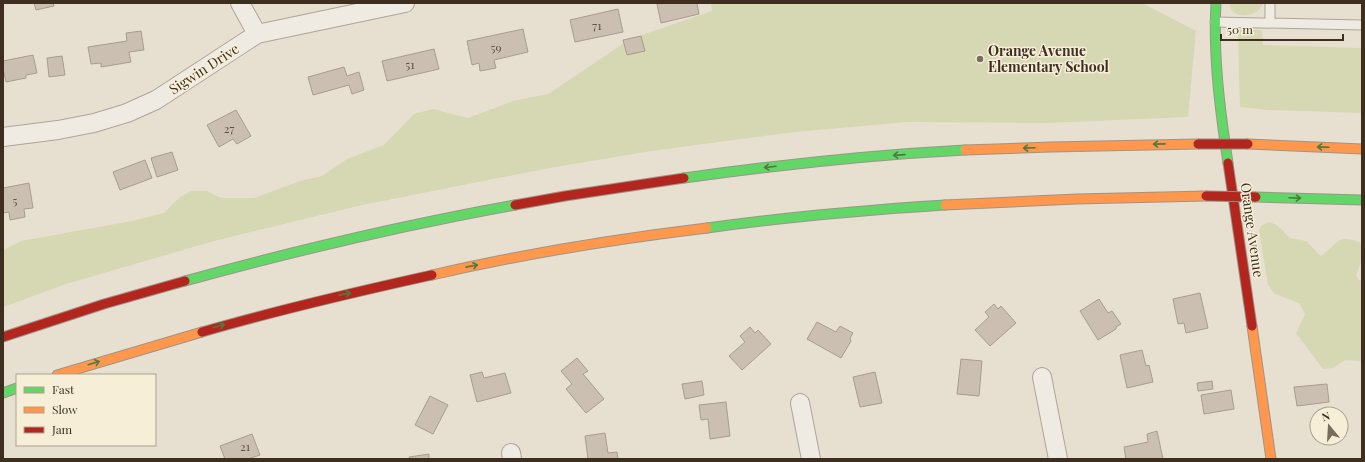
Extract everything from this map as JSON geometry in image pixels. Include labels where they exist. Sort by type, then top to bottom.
[{"type":"main road","name":"Orange Avenue","points":[[1216,3],[1215,22],[1219,104],[1271,459]]},
{"type":"main road","points":[[3,337],[167,286],[317,247],[459,215],[575,194],[700,176],[809,163],[1031,147],[1248,144],[1362,149]]},
{"type":"main road","points":[[60,374],[199,332],[323,299],[492,262],[678,231],[798,217],[919,206],[1046,199],[1206,196],[1362,200]]},
{"type":"main road","points":[[3,393],[16,388]]},
{"type":"street","points":[[240,3],[257,34]]},
{"type":"street","name":"Sigwin Drive","points":[[3,137],[58,130],[94,123],[127,113],[156,100],[257,34],[405,3]]},
{"type":"street","points":[[1042,377],[1058,459]]},
{"type":"street","points":[[800,403],[811,459]]},
{"type":"lane","points":[[1270,3],[1270,23]]},
{"type":"lane","points":[[1215,22],[1362,25]]},
{"type":"green space","points":[[711,3],[1142,3],[1196,31],[1188,117],[1048,123],[908,122],[795,132],[651,151],[555,167],[362,205],[214,241],[66,284],[3,307],[3,250],[21,241],[132,221],[164,213],[180,197],[191,191],[207,191],[221,198],[254,198],[300,181],[322,176],[347,159],[384,145],[414,114],[433,109],[468,118],[513,101],[548,94],[630,39],[712,11]]},
{"type":"green space","points":[[1230,3],[1263,3],[1257,12],[1240,15],[1231,9]]},
{"type":"green space","points":[[1241,29],[1262,31],[1263,45],[1362,48],[1362,113],[1268,110],[1240,107],[1238,32]]},
{"type":"green space","points":[[1269,222],[1277,225],[1290,238],[1306,241],[1321,256],[1342,239],[1360,242],[1362,251],[1356,275],[1359,280],[1362,279],[1362,361],[1345,360],[1333,368],[1323,369],[1296,333],[1305,314],[1299,303],[1275,294],[1268,285],[1259,230],[1261,226]]},
{"type":"building","points":[[34,3],[53,3],[54,6],[36,10]]},
{"type":"building","points":[[697,3],[699,14],[661,23],[657,4]]},
{"type":"building","points":[[618,9],[623,32],[575,42],[570,20]]},
{"type":"building","points":[[523,29],[528,52],[494,60],[496,68],[480,71],[479,63],[472,65],[467,41]]},
{"type":"building","points":[[141,31],[144,50],[129,52],[131,62],[101,67],[101,63],[91,64],[88,47],[127,41],[126,33]]},
{"type":"building","points":[[641,36],[645,51],[627,55],[623,40]]},
{"type":"building","points":[[434,49],[439,69],[387,81],[382,61]]},
{"type":"building","points":[[33,55],[37,73],[26,75],[26,78],[6,82],[3,61]]},
{"type":"building","points":[[62,56],[65,75],[49,77],[47,58]]},
{"type":"building","points":[[344,67],[347,76],[359,72],[364,90],[352,94],[349,85],[313,95],[308,77]]},
{"type":"building","points":[[236,110],[251,136],[237,144],[233,139],[219,147],[207,125]]},
{"type":"building","points":[[172,152],[178,170],[157,177],[151,158]]},
{"type":"building","points":[[145,160],[152,178],[120,190],[113,172]]},
{"type":"building","points":[[29,183],[33,208],[24,209],[25,217],[10,220],[9,212],[3,213],[3,188]]},
{"type":"building","points":[[1200,293],[1208,328],[1186,333],[1184,323],[1178,324],[1173,299]]},
{"type":"building","points":[[1099,299],[1108,313],[1112,311],[1121,324],[1116,327],[1116,329],[1098,340],[1080,311]]},
{"type":"building","points":[[994,304],[998,309],[1001,306],[1016,323],[990,346],[975,330],[989,317],[985,312]]},
{"type":"building","points":[[817,322],[836,332],[840,326],[853,333],[850,338],[851,341],[841,358],[807,339]]},
{"type":"building","points":[[750,327],[755,333],[758,330],[771,344],[742,370],[729,356],[745,342],[740,336]]},
{"type":"building","points":[[1142,350],[1146,366],[1149,365],[1153,382],[1127,388],[1120,355]]},
{"type":"building","points":[[577,358],[588,371],[583,374],[604,399],[586,413],[566,389],[572,384],[561,371]]},
{"type":"building","points":[[961,359],[982,361],[979,396],[957,394]]},
{"type":"building","points":[[482,372],[484,378],[505,373],[511,393],[477,402],[470,375]]},
{"type":"building","points":[[875,372],[882,403],[860,407],[853,377]]},
{"type":"building","points":[[702,381],[704,395],[685,399],[682,384]]},
{"type":"building","points":[[1212,381],[1213,389],[1198,391],[1197,383]]},
{"type":"building","points":[[1327,384],[1329,402],[1297,406],[1294,387]]},
{"type":"building","points":[[1231,390],[1234,409],[1204,414],[1201,395]]},
{"type":"building","points":[[430,396],[448,405],[433,434],[415,425]]},
{"type":"building","points":[[726,402],[730,436],[710,439],[708,419],[701,420],[699,405]]},
{"type":"building","points":[[1157,431],[1163,459],[1126,459],[1124,447],[1148,442],[1147,434]]},
{"type":"building","points":[[605,433],[608,453],[617,452],[618,459],[588,459],[585,436]]},
{"type":"building","points":[[252,434],[260,455],[248,459],[225,459],[220,446]]},
{"type":"building","points":[[429,454],[429,459],[409,459],[409,457]]},
{"type":"traffic: fast","points":[[1216,3],[1216,63],[1228,163]]},
{"type":"traffic: fast","points":[[684,178],[824,161],[965,150]]},
{"type":"traffic: fast","points":[[1256,197],[1362,200]]},
{"type":"traffic: fast","points":[[185,281],[349,239],[515,205]]},
{"type":"traffic: fast","points":[[707,228],[826,214],[945,205]]},
{"type":"traffic: fast","points":[[3,393],[16,388]]},
{"type":"traffic: slow","points":[[965,150],[1198,144]]},
{"type":"traffic: slow","points":[[1248,144],[1362,149]]},
{"type":"traffic: slow","points":[[945,205],[1077,199],[1206,196]]},
{"type":"traffic: slow","points":[[432,275],[500,260],[569,248],[707,228]]},
{"type":"traffic: slow","points":[[1252,326],[1271,459]]},
{"type":"traffic: slow","points":[[60,374],[202,332]]},
{"type":"traffic: jam","points":[[1198,144],[1248,144]]},
{"type":"traffic: jam","points":[[1228,163],[1252,326]]},
{"type":"traffic: jam","points":[[515,205],[684,178]]},
{"type":"traffic: jam","points":[[1206,196],[1256,197]]},
{"type":"traffic: jam","points":[[202,332],[259,316],[432,275]]},
{"type":"traffic: jam","points":[[3,337],[104,304],[185,281]]},
{"type":"place","name":"Orange Avenue Elementary School","points":[[980,59]]}]
